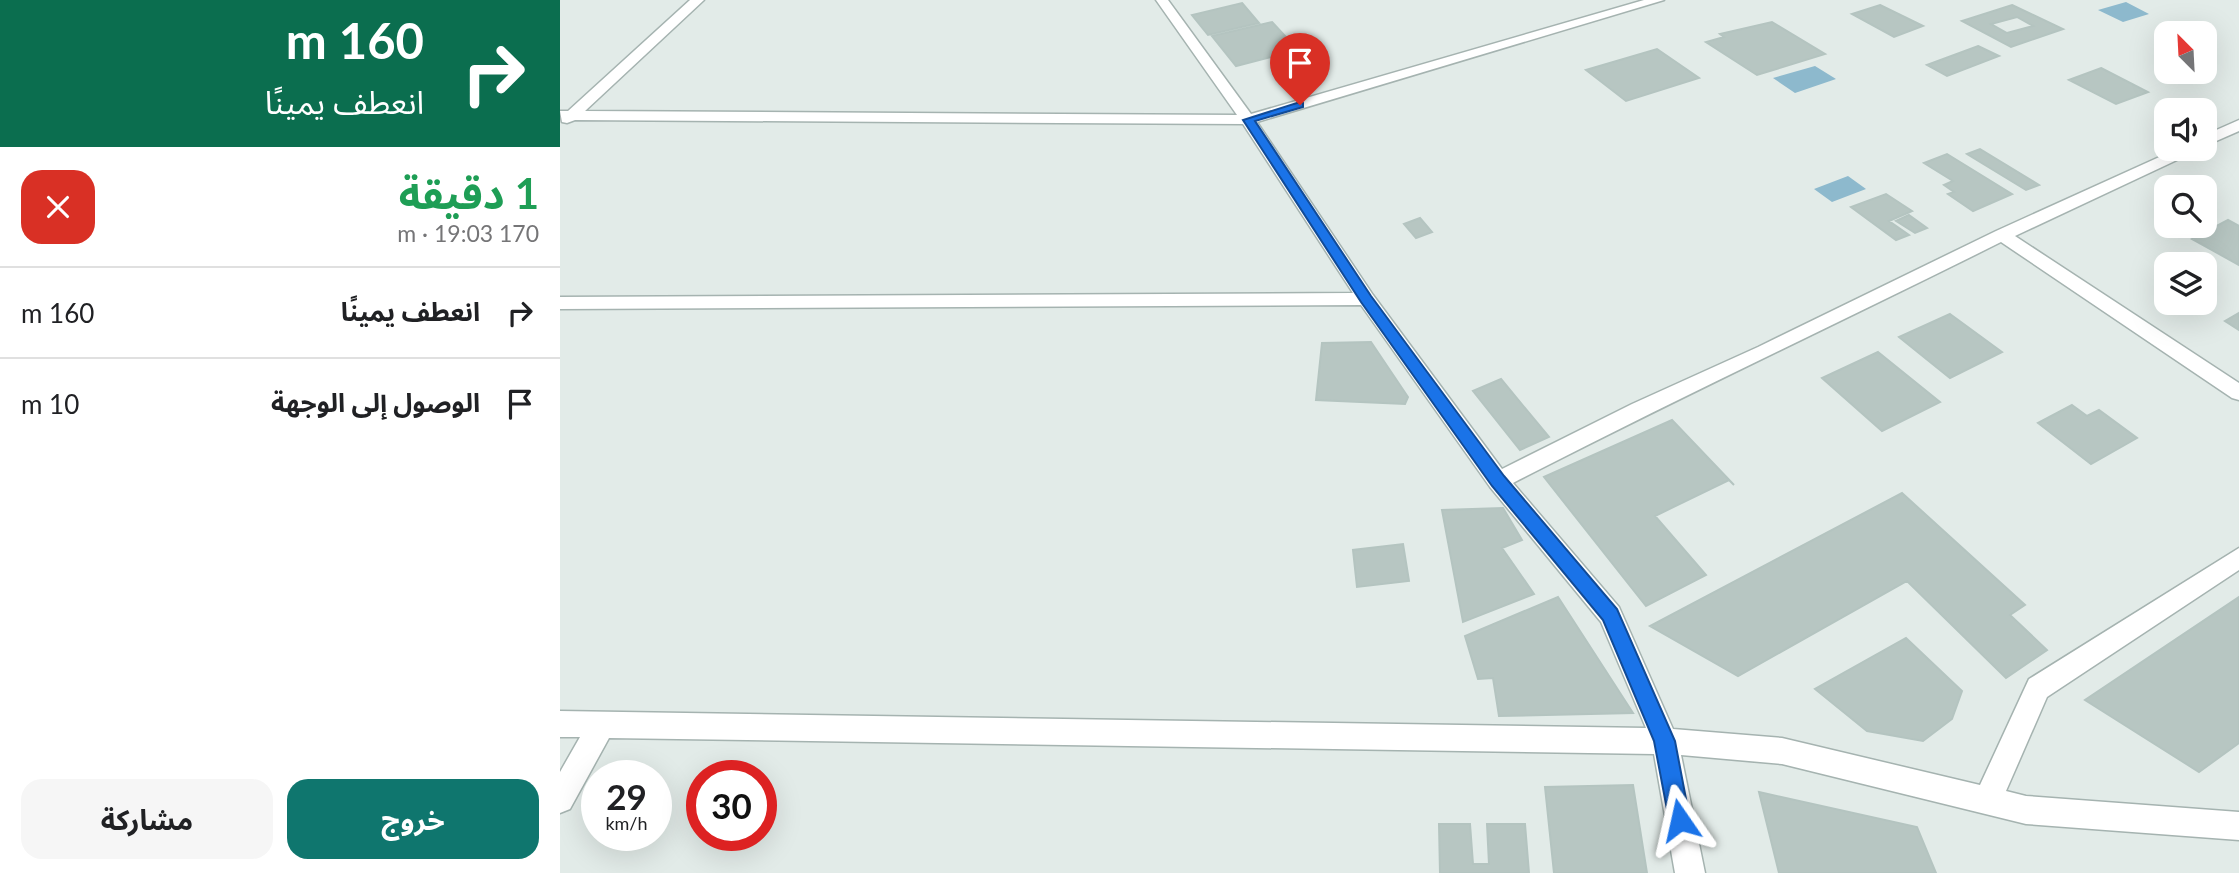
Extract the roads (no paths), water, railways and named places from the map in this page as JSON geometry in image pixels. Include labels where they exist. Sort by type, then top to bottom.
[{"type":"street","points":[[564,118],[698,0]]},
{"type":"street","points":[[1161,0],[1248,120],[1366,299],[1498,481],[1610,615],[1665,741],[1690,873]]},
{"type":"street","points":[[564,118],[1248,120],[1658,0]]},
{"type":"street","points":[[2217,135],[2239,125]]},
{"type":"street","points":[[1498,481],[1639,409],[1765,352],[2002,235],[2163,161]]},
{"type":"street","points":[[2002,235],[2239,393]]},
{"type":"street","points":[[560,303],[1366,299]]},
{"type":"street","points":[[1987,801],[2038,688],[2239,558]]},
{"type":"street","points":[[560,724],[1665,741],[1782,751],[2026,810],[2239,826]]},
{"type":"street","points":[[560,799],[602,724]]},
{"type":"water","points":[[2126,2],[2149,14],[2123,22],[2098,10]]},
{"type":"water","points":[[1815,66],[1836,79],[1795,93],[1773,78]]},
{"type":"water","points":[[1848,176],[1866,189],[1832,202],[1814,189]]}]
